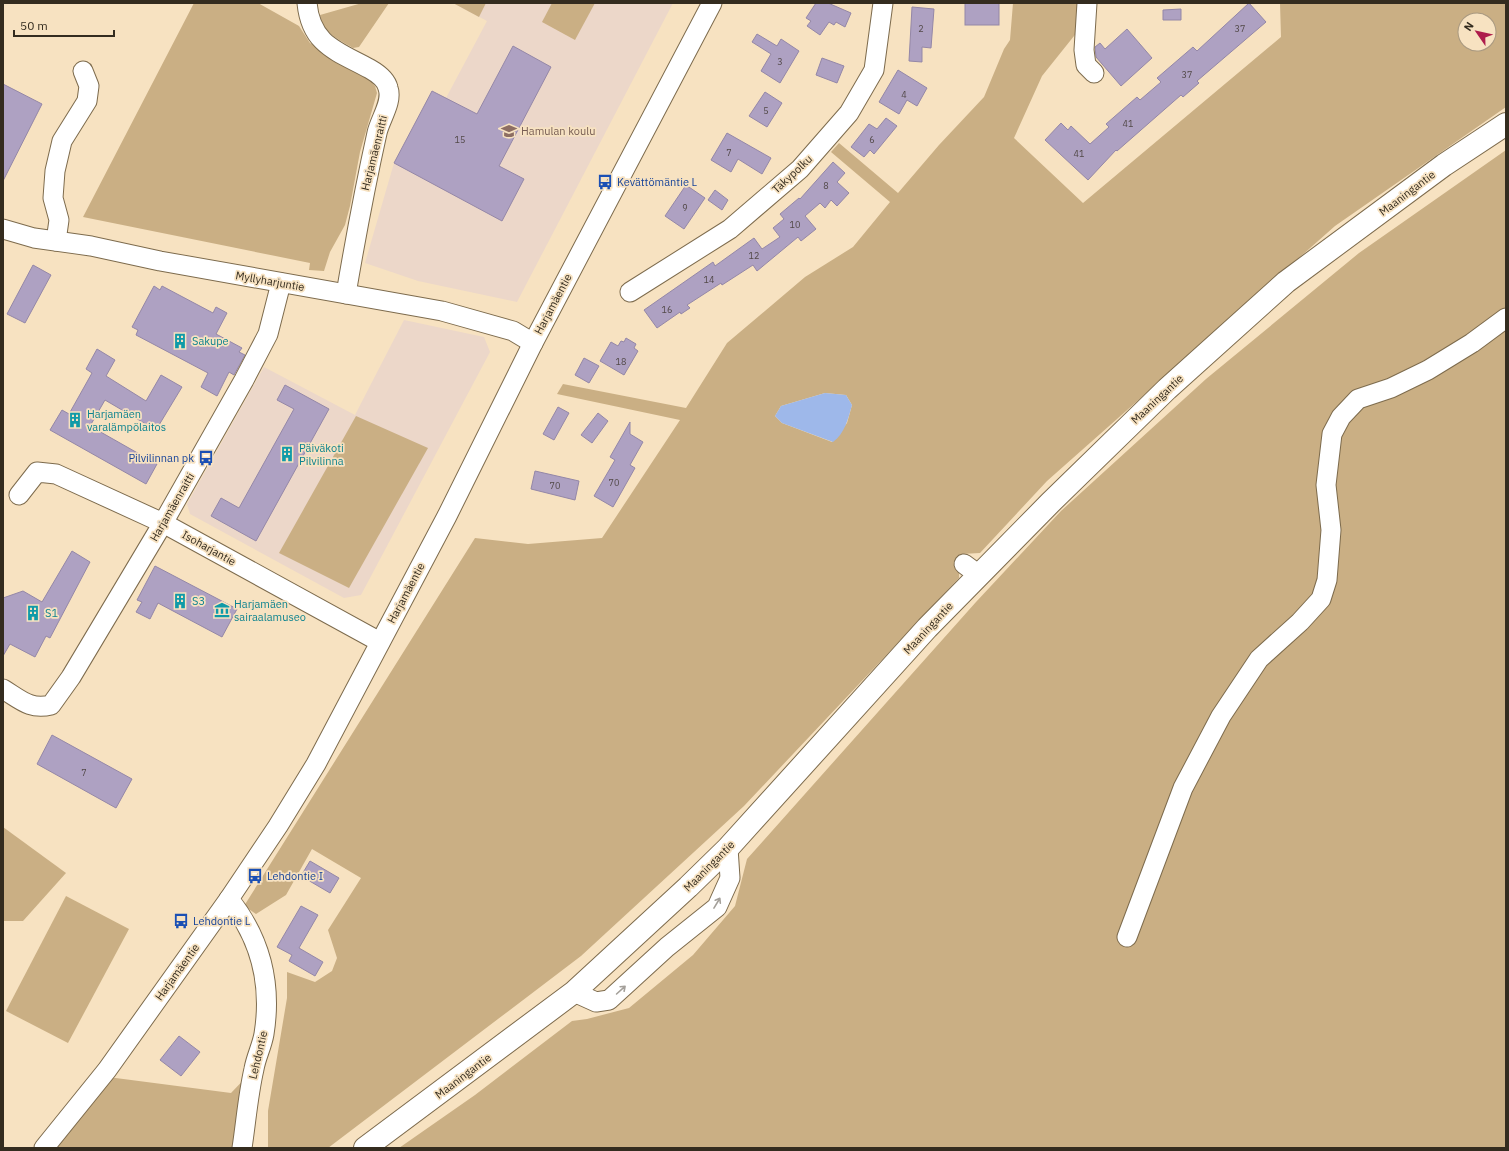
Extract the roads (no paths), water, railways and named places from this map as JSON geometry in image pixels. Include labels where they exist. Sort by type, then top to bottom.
[{"type":"main road","name":"Maaningantie","points":[[365,1148],[574,992],[728,848],[927,628],[972,569],[1050,503],[1167,389],[1286,282],[1444,165],[1506,124]]},
{"type":"street","name":"Harjamäenraitti","points":[[307,3],[308,16],[314,32],[325,43],[379,74],[388,86],[390,97],[379,125],[346,294]]},
{"type":"street","name":"Harjamäentie","points":[[44,1148],[107,1070],[229,899],[278,826],[316,764],[447,516],[533,343],[712,3]]},
{"type":"street","name":"Täkypolku","points":[[630,292],[730,229],[800,169],[849,113],[874,70],[883,3]]},
{"type":"street","points":[[1088,3],[1085,57],[1086,65],[1094,74]]},
{"type":"street","points":[[56,241],[59,220],[53,198],[55,171],[62,141],[87,101],[89,86],[82,71]]},
{"type":"street","name":"Myllyharjuntie","points":[[3,229],[34,238],[91,246],[160,261],[442,311],[513,331],[533,343]]},
{"type":"street","name":"Harjamäenraitti","points":[[3,689],[32,706],[40,707],[51,705],[71,677],[215,433],[268,334],[281,283]]},
{"type":"street","points":[[1127,937],[1183,788],[1214,728],[1259,659],[1300,622],[1321,599],[1327,580],[1331,530],[1326,484],[1332,434],[1341,417],[1358,398],[1390,388],[1428,370],[1472,343],[1506,318]]},
{"type":"street","name":"Isoharjantie","points":[[19,495],[37,472],[56,474],[163,523],[380,642]]},
{"type":"street","points":[[574,992],[596,1002],[609,1000],[667,947],[717,907],[730,878],[728,848]]},
{"type":"street","name":"Lehdontie","points":[[229,899],[241,914],[257,944],[263,961],[267,1005],[264,1035],[254,1069],[242,1148]]},
{"type":"water","points":[[825,393],[846,395],[852,405],[843,430],[833,442],[782,423],[775,416],[781,406]]},
{"type":"place","name":"Hamulan koulu","points":[[509,131]]},
{"type":"place","name":"Kevättömäntie L","points":[[605,182]]},
{"type":"place","name":"Sakupe","points":[[180,341]]},
{"type":"place","name":"Harjamäen varalämpölaitos","points":[[75,420]]},
{"type":"place","name":"Päiväkoti Pilvilinna","points":[[287,454]]},
{"type":"place","name":"Pilvilinnan pk","points":[[206,458]]},
{"type":"place","name":"S3","points":[[180,601]]},
{"type":"place","name":"Harjamäen sairaalamuseo","points":[[222,610]]},
{"type":"place","name":"S1","points":[[33,613]]},
{"type":"place","name":"Lehdontie I","points":[[255,876]]},
{"type":"place","name":"Lehdontie L","points":[[181,921]]}]
